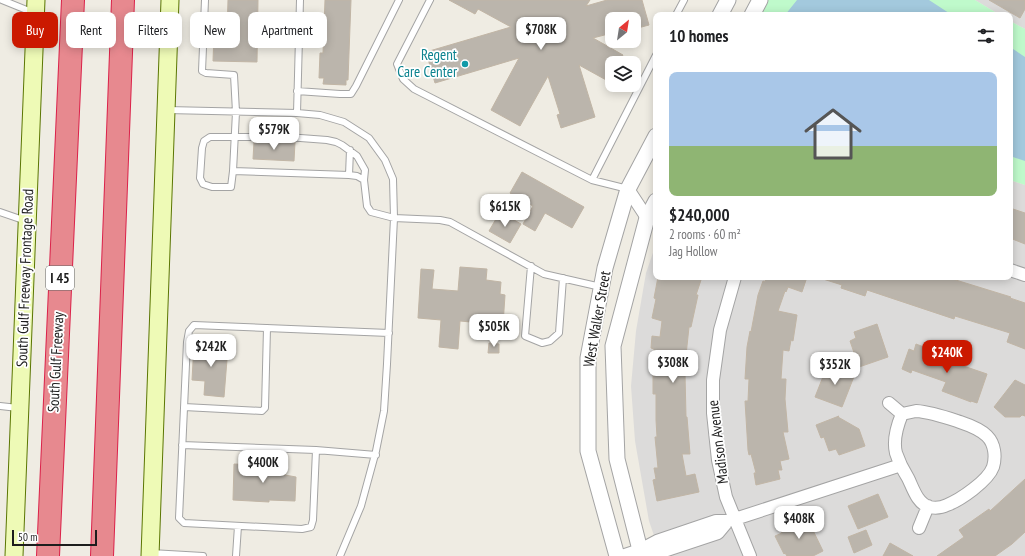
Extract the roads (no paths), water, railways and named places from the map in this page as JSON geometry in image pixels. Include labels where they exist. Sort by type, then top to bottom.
[{"type":"highway","name":"South Gulf Freeway","points":[[48,556],[73,0]]},
{"type":"highway","points":[[102,556],[123,0]]},
{"type":"main road","points":[[150,554],[170,0]]},
{"type":"main road","name":"South Gulf Freeway Frontage Road","points":[[14,556],[36,7]]},
{"type":"street","points":[[722,12],[728,0]]},
{"type":"street","points":[[754,12],[760,0]]},
{"type":"street","name":"West Walker Street","points":[[617,556],[588,452],[588,358],[605,268],[628,189],[653,142]]},
{"type":"street","points":[[628,189],[647,218]]},
{"type":"street","name":"West Walker Street","points":[[641,553],[617,459],[613,346],[647,218],[653,207]]},
{"type":"street","points":[[1013,271],[1025,275]]},
{"type":"street","name":"Madison Avenue","points":[[734,280],[720,330],[713,380],[713,419],[718,460],[731,520],[750,556]]},
{"type":"street","points":[[890,403],[902,414]]},
{"type":"street","points":[[916,411],[927,411],[978,429],[987,436],[993,445],[995,456],[992,468],[986,478],[966,494],[946,506],[936,508],[928,506],[920,501],[901,465],[896,452],[896,429],[902,414],[916,411]]},
{"type":"street","points":[[622,556],[641,553],[657,541],[716,522],[731,520],[901,465]]},
{"type":"street","points":[[919,528],[928,506]]},
{"type":"lane","points":[[2,0],[36,7]]},
{"type":"lane","points":[[205,0],[202,71],[206,73],[234,75],[236,112],[234,137],[233,171],[231,187],[203,184],[200,178],[202,148],[204,141],[210,136],[234,137],[287,137],[336,142],[357,156],[365,170],[364,180],[367,206],[370,212],[394,218],[440,220],[450,222],[544,274],[601,287]]},
{"type":"lane","points":[[297,113],[300,0]]},
{"type":"lane","points":[[297,91],[351,94],[399,0]]},
{"type":"lane","points":[[430,0],[397,64],[403,80],[414,88],[592,180],[628,189]]},
{"type":"lane","points":[[678,12],[684,0]]},
{"type":"lane","points":[[592,180],[653,61]]},
{"type":"lane","points":[[166,110],[297,113],[320,115],[344,122],[369,138],[385,160],[393,179],[394,218],[384,411],[376,454],[361,506],[340,556]]},
{"type":"lane","points":[[349,175],[350,150]]},
{"type":"lane","points":[[233,171],[349,175],[357,176],[364,180]]},
{"type":"lane","points":[[0,212],[27,221]]},
{"type":"lane","points":[[531,266],[525,336],[542,343],[550,341],[559,333],[563,278]]},
{"type":"lane","points":[[316,450],[313,520],[311,526],[302,530],[184,523],[179,518],[187,342],[189,331],[194,325],[389,333]]},
{"type":"lane","points":[[184,407],[262,411],[266,408],[267,328]]},
{"type":"lane","points":[[0,406],[20,408]]},
{"type":"lane","points":[[182,446],[316,450],[376,454]]},
{"type":"lane","points":[[236,556],[238,526]]},
{"type":"lane","points":[[150,554],[203,556]]},
{"type":"water","points":[[797,0],[929,0],[947,12],[787,12]]},
{"type":"water","points":[[1013,49],[1025,57],[1025,161],[1013,157]]},
{"type":"place","name":"Regent Care Center","points":[[465,64]]}]
